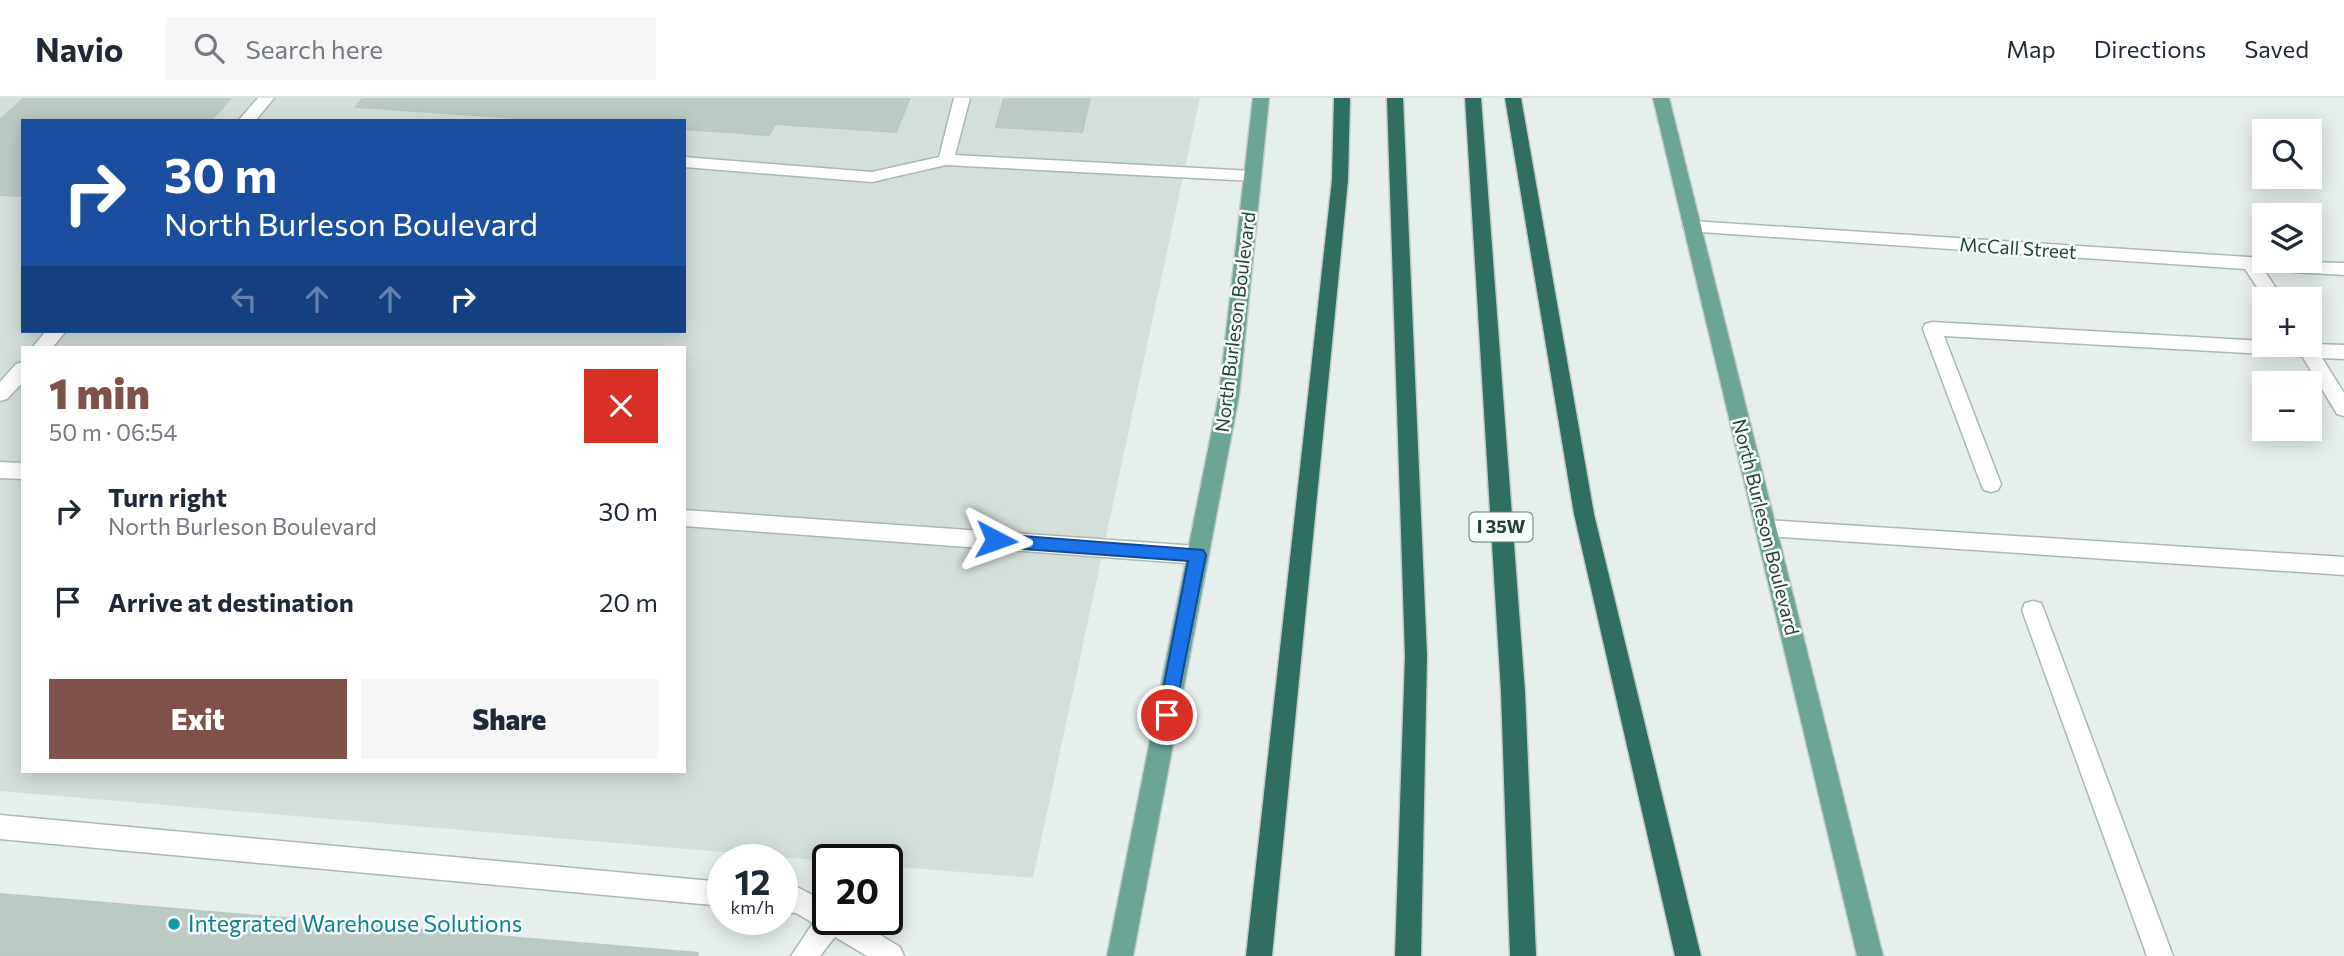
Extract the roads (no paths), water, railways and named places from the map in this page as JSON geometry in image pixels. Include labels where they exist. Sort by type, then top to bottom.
[{"type":"highway","points":[[1259,956],[1340,180],[1342,98]]},
{"type":"highway","points":[[1395,98],[1416,656],[1408,956]]},
{"type":"highway","name":"I 35W","points":[[1473,98],[1513,692],[1523,956]]},
{"type":"highway","points":[[1513,98],[1584,514],[1688,956]]},
{"type":"main road","name":"North Burleson Boulevard","points":[[1120,956],[1229,395],[1261,98]]},
{"type":"main road","name":"North Burleson Boulevard","points":[[1661,98],[1870,956]]},
{"type":"street","points":[[248,119],[266,98]]},
{"type":"street","points":[[946,160],[962,98]]},
{"type":"street","points":[[686,162],[873,177],[946,160],[1253,176]]},
{"type":"street","name":"McCall Street","points":[[1692,227],[2344,269]]},
{"type":"street","points":[[2249,263],[2266,287]]},
{"type":"street","points":[[1991,484],[1932,329],[2252,344]]},
{"type":"street","points":[[43,346],[55,333]]},
{"type":"street","points":[[2322,349],[2344,352]]},
{"type":"street","points":[[2312,357],[2344,409]]},
{"type":"street","points":[[0,394],[21,371]]},
{"type":"street","points":[[0,470],[21,471]]},
{"type":"street","points":[[686,518],[1198,555]]},
{"type":"street","points":[[1766,528],[2344,566]]},
{"type":"street","points":[[2032,610],[2160,956]]},
{"type":"street","points":[[0,827],[707,893]]},
{"type":"street","points":[[804,956],[819,935]]},
{"type":"street","points":[[856,935],[891,956]]},
{"type":"place","name":"Integrated Warehouse Solutions","points":[[174,924]]}]
